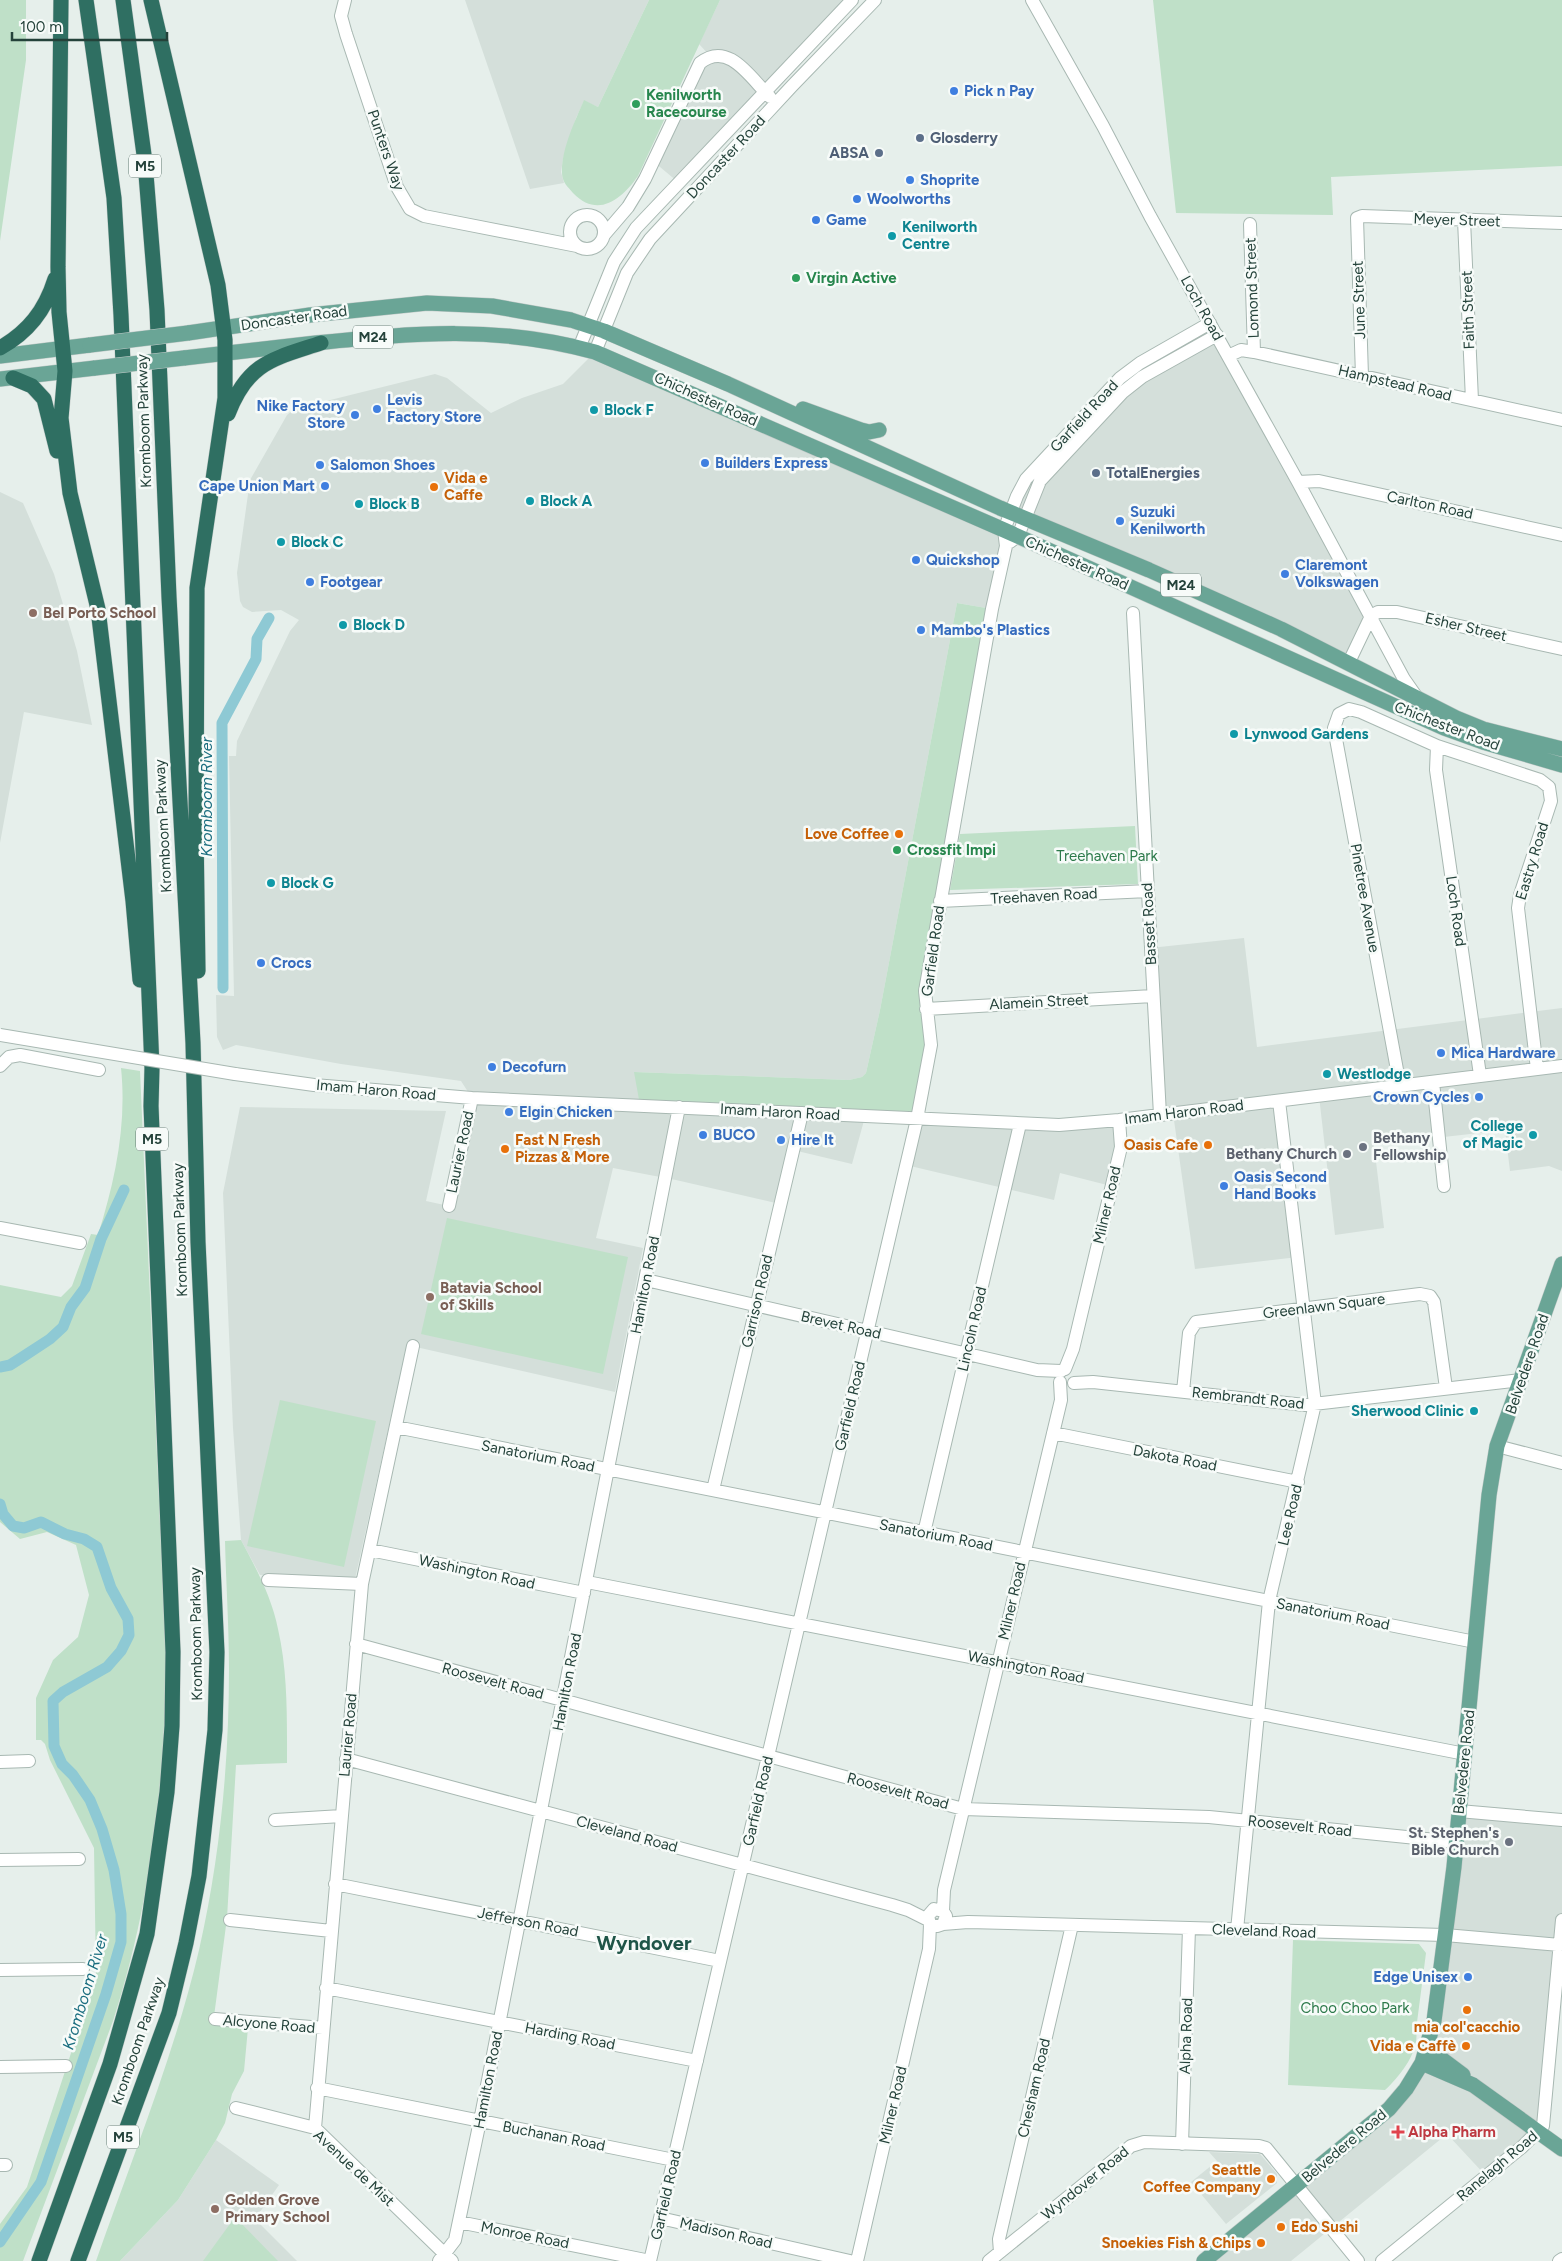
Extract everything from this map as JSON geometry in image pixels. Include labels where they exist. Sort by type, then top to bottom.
[{"type":"highway","points":[[60,0],[58,267],[62,349],[65,371],[61,418],[70,493]]},
{"type":"highway","name":"Kromboom Parkway","points":[[39,2261],[110,2064],[147,1934],[167,1792],[172,1726],[173,1652],[151,1106],[152,1068],[121,315],[114,198],[86,0]]},
{"type":"highway","name":"Kromboom Parkway","points":[[78,2261],[169,2013],[186,1943],[199,1876],[215,1730],[216,1652],[199,1272],[193,1043],[168,597],[153,242],[138,101],[123,0]]},
{"type":"highway","points":[[151,0],[216,275],[225,327],[225,398],[203,534],[196,596],[198,956],[193,1043]]},
{"type":"highway","points":[[0,348],[19,336],[41,312],[58,267]]},
{"type":"highway","points":[[220,434],[231,406],[249,376],[262,364],[321,343]]},
{"type":"highway","points":[[6,379],[32,386],[44,399],[70,493],[98,609],[133,901],[151,1106]]},
{"type":"main road","name":"Doncaster Road","points":[[0,356],[330,313],[427,303],[492,306],[546,314],[604,331]]},
{"type":"main road","name":"Chichester Road","points":[[604,331],[771,404],[1017,516],[1281,629],[1456,718],[1483,729],[1562,749]]},
{"type":"main road","name":"Doncaster Road","points":[[6,379],[416,333],[488,333],[595,352]]},
{"type":"main road","name":"Chichester Road","points":[[595,352],[1009,537],[1444,728],[1483,742],[1562,765]]},
{"type":"main road","points":[[771,404],[785,403],[860,430],[869,432],[879,430]]},
{"type":"main road","name":"Belvedere Road","points":[[1204,2261],[1389,2109],[1406,2089],[1424,2058],[1434,2022],[1456,1842],[1489,1495],[1498,1446],[1562,1264]]},
{"type":"main road","points":[[1424,2058],[1473,2085],[1562,2149]]},
{"type":"street","name":"Punters Way","points":[[345,0],[342,10],[342,22],[397,187],[405,204],[416,213],[424,216],[590,249],[597,246],[632,200],[654,162],[700,63],[716,55],[730,58],[776,102]]},
{"type":"street","name":"Doncaster Road","points":[[579,348],[614,262],[636,228],[852,0]]},
{"type":"street","name":"Doncaster Road","points":[[595,352],[627,273],[650,239],[776,102],[875,0]]},
{"type":"street","name":"Loch Road","points":[[1032,0],[1298,482],[1404,679],[1418,698]]},
{"type":"street","name":"Punters Way","points":[[530,236],[558,234],[570,229],[576,218],[590,215],[596,217],[614,213],[632,200]]},
{"type":"street","name":"Meyer Street","points":[[1356,223],[1357,218],[1362,216],[1562,223]]},
{"type":"street","points":[[596,217],[604,228],[604,235]]},
{"type":"street","name":"Faith Street","points":[[1464,220],[1472,400]]},
{"type":"street","name":"June Street","points":[[1356,223],[1362,376]]},
{"type":"street","name":"Lomond Street","points":[[1250,224],[1254,352]]},
{"type":"street","points":[[570,229],[570,236],[577,246]]},
{"type":"street","name":"Garfield Road","points":[[650,2261],[917,1119],[930,1045],[925,991],[992,609],[1009,537],[1017,516],[1026,479],[1120,378],[1140,363],[1210,323]]},
{"type":"street","name":"Garfield Road","points":[[1017,516],[1044,476],[1128,388],[1154,369],[1217,335]]},
{"type":"street","name":"Hampstead Road","points":[[1228,356],[1241,350],[1254,352],[1562,420]]},
{"type":"street","name":"Carlton Road","points":[[1298,482],[1318,481],[1562,534]]},
{"type":"street","name":"Esher Street","points":[[1371,616],[1378,612],[1397,612],[1562,649]]},
{"type":"street","name":"Basset Road","points":[[1133,613],[1160,1114]]},
{"type":"street","points":[[1349,662],[1371,616]]},
{"type":"street","name":"Eastry Road","points":[[1342,712],[1349,709],[1361,712],[1437,746],[1546,783],[1550,792],[1551,802],[1520,895],[1518,908],[1537,1069]]},
{"type":"street","name":"Pinetree Avenue","points":[[1342,712],[1335,719],[1334,728],[1400,1086]]},
{"type":"street","name":"Loch Road","points":[[1437,746],[1436,770],[1480,1076]]},
{"type":"street","name":"Treehaven Road","points":[[940,901],[1148,891]]},
{"type":"street","name":"Alamein Street","points":[[926,1009],[1153,996]]},
{"type":"street","name":"Imam Haron Road","points":[[0,1035],[116,1056],[235,1074],[314,1084],[472,1098],[1059,1125],[1119,1120],[1562,1066]]},
{"type":"street","points":[[0,1066],[9,1058],[20,1055],[99,1070]]},
{"type":"street","points":[[1433,1082],[1444,1186]]},
{"type":"street","name":"Laurier Road","points":[[449,1206],[472,1098]]},
{"type":"street","name":"Lee Road","points":[[1237,1930],[1270,1601],[1315,1404],[1279,1100]]},
{"type":"street","name":"Hamilton Road","points":[[445,2259],[455,2240],[480,2121],[679,1107]]},
{"type":"street","name":"Garrison Road","points":[[713,1490],[802,1113]]},
{"type":"street","name":"Milner Road","points":[[857,2261],[929,1949],[1067,1377],[1120,1147],[1119,1120]]},
{"type":"street","name":"Lincoln Road","points":[[924,1533],[1020,1124]]},
{"type":"street","points":[[0,1228],[80,1243]]},
{"type":"street","name":"Brevet Road","points":[[646,1280],[1067,1377]]},
{"type":"street","name":"Greenlawn Square","points":[[1183,1391],[1189,1333],[1196,1322],[1420,1294],[1430,1296],[1434,1302],[1446,1388]]},
{"type":"street","name":"Laurier Road","points":[[314,2128],[362,1584],[413,1346]]},
{"type":"street","name":"Rembrandt Road","points":[[1067,1377],[1093,1382],[1301,1405],[1521,1380]]},
{"type":"street","name":"Sanatorium Road","points":[[396,1427],[1475,1642]]},
{"type":"street","name":"Dakota Road","points":[[1053,1433],[1298,1482]]},
{"type":"street","points":[[1498,1446],[1562,1463]]},
{"type":"street","name":"Washington Road","points":[[370,1550],[799,1623],[1465,1754]]},
{"type":"street","points":[[268,1580],[362,1584]]},
{"type":"street","name":"Roosevelt Road","points":[[356,1644],[963,1809],[1209,1817],[1456,1842]]},
{"type":"street","name":"Cleveland Road","points":[[346,1759],[908,1910],[968,1922],[1445,1935],[1560,1945]]},
{"type":"street","points":[[0,1762],[29,1762]]},
{"type":"street","points":[[1459,1811],[1562,1820]]},
{"type":"street","points":[[275,1820],[342,1816]]},
{"type":"street","points":[[0,1860],[79,1859]]},
{"type":"street","name":"Jefferson Road","points":[[336,1884],[720,1961]]},
{"type":"street","points":[[230,1920],[331,1931]]},
{"type":"street","name":"Ranelagh Road","points":[[1382,2261],[1543,2126],[1557,2019],[1562,1920]]},
{"type":"street","name":"Chesham Road","points":[[1000,2252],[999,2238],[1072,1925]]},
{"type":"street","name":"Alpha Road","points":[[1182,2144],[1190,1928]]},
{"type":"street","points":[[0,1970],[83,1969]]},
{"type":"street","name":"Harding Road","points":[[326,1988],[697,2061]]},
{"type":"street","name":"Alcyone Road","points":[[215,2019],[322,2028]]},
{"type":"street","points":[[0,2067],[66,2066]]},
{"type":"street","name":"Buchanan Road","points":[[317,2088],[674,2160]]},
{"type":"street","name":"Avenue de Mist","points":[[236,2108],[314,2128],[445,2259]]},
{"type":"street","name":"Wyndover Road","points":[[989,2261],[1131,2146],[1140,2142],[1264,2147],[1270,2151],[1358,2261]]},
{"type":"street","name":"Madison Road","points":[[660,2218],[850,2261]]},
{"type":"street","name":"Monroe Road","points":[[458,2222],[650,2261]]},
{"type":"shaded area","points":[[465,0],[649,0],[598,107],[584,101],[576,118],[563,159],[561,172],[564,183],[530,189]]},
{"type":"shaded area","points":[[720,0],[852,0],[678,182],[654,162],[710,56],[699,44]]},
{"type":"shaded area","points":[[1210,323],[1371,616],[1349,662],[1010,513],[1017,496],[1120,378]]},
{"type":"shaded area","points":[[595,352],[1004,530],[992,609],[957,603],[880,1010],[866,1073],[862,1077],[849,1080],[634,1072],[865,1117],[852,1164],[793,1150],[780,1204],[676,1180],[613,1168],[596,1238],[643,1248],[615,1392],[407,1345],[355,1579],[260,1575],[241,1540],[233,1428],[223,1193],[240,1107],[446,1111],[426,1201],[449,1206],[472,1098],[461,1081],[341,1064],[236,1045],[223,1050],[217,1037],[216,995],[234,996],[229,756],[236,756],[237,741],[290,631],[299,620],[281,610],[252,612],[243,607],[240,601],[237,573],[250,480],[287,415],[294,409],[435,374],[447,378],[491,413],[522,398],[563,384]]},
{"type":"shaded area","name":"Bel Porto School","points":[[0,492],[23,503],[54,574],[77,651],[92,725],[24,712],[0,843]]},
{"type":"shaded area","points":[[1244,938],[1257,1047],[1562,1008],[1562,1171],[1549,1166],[1510,1171],[1505,1130],[1374,1145],[1384,1228],[1335,1235],[1319,1096],[1279,1101],[1298,1257],[1195,1269],[1173,1113],[1166,1114],[1150,948]]},
{"type":"shaded area","points":[[917,1119],[1119,1120],[1111,1186],[1060,1173],[1054,1200],[906,1165]]},
{"type":"shaded area","points":[[1459,1811],[1562,1820],[1562,1920],[1543,2126],[1486,2176],[1447,2134],[1291,2261],[1204,2261],[1382,2116],[1422,2063]]},
{"type":"shaded area","name":"Golden Grove Primary School","points":[[216,2140],[279,2185],[255,2219],[297,2261],[120,2261],[178,2200]]},
{"type":"shaded area","points":[[1209,2152],[1260,2154],[1277,2174],[1277,2183],[1226,2224],[1191,2182],[1217,2161]]},
{"type":"green space","points":[[0,0],[26,0],[26,60],[0,241]]},
{"type":"green space","name":"Kenilworth Racecourse","points":[[649,0],[720,0],[638,176],[625,192],[609,203],[591,205],[582,201],[573,193],[563,179],[562,164],[566,145],[584,100],[598,107]]},
{"type":"green space","points":[[1153,0],[1562,0],[1562,166],[1331,177],[1333,215],[1176,213]]},
{"type":"green space","points":[[957,603],[992,609],[925,991],[930,1034],[917,1119],[640,1105],[634,1072],[849,1080],[862,1077],[866,1073],[880,1010]]},
{"type":"green space","name":"Treehaven Park","points":[[1135,826],[1138,884],[950,890],[960,834]]},
{"type":"green space","points":[[121,1068],[140,1071],[166,1659],[163,1751],[159,1796],[146,1887],[137,1932],[113,2021],[23,2261],[0,2261],[0,2224],[27,2187],[96,1977],[94,1848],[50,1760],[45,1744],[41,1740],[36,1740],[36,1698],[53,1660],[78,1637],[89,1595],[76,1545],[47,1532],[20,1539],[0,1522],[0,1285],[61,1297],[72,1286],[91,1234],[98,1235],[110,1194],[121,1132]]},
{"type":"green space","points":[[447,1218],[628,1257],[603,1374],[421,1334]]},
{"type":"green space","points":[[280,1400],[376,1421],[344,1567],[247,1546]]},
{"type":"green space","points":[[241,1540],[263,1583],[275,1617],[284,1662],[287,1729],[287,1763],[236,1765],[227,1918],[213,2024],[248,2028],[244,2071],[232,2094],[225,2123],[178,2200],[120,2261],[96,2261],[165,2068],[199,1950],[213,1880],[225,1775],[229,1704],[229,1653],[225,1541]]},
{"type":"green space","name":"Choo Choo Park","points":[[1293,1940],[1419,1944],[1426,1953],[1415,2046],[1408,2063],[1385,2090],[1288,2085]]},
{"type":"green space","points":[[235,2217],[278,2261],[203,2261]]},
{"type":"waterway","name":"Kromboom River","points":[[223,988],[222,723],[256,659],[257,639],[269,618]]},
{"type":"waterway","name":"Kromboom River","points":[[0,1367],[10,1365],[50,1339],[63,1327],[71,1307],[85,1288],[101,1239],[124,1190]]},
{"type":"waterway","name":"Kromboom River","points":[[0,1504],[3,1514],[13,1526],[24,1528],[41,1522],[65,1534],[84,1539],[97,1547],[111,1588],[128,1619],[129,1635],[121,1651],[107,1667],[63,1692],[53,1701],[54,1746],[62,1764],[73,1775],[90,1800],[102,1829],[114,1870],[121,1914],[121,1942],[106,1994],[41,2182],[0,2242]]},
{"type":"place","name":"Pick n Pay","points":[[954,91]]},
{"type":"place","name":"Kenilworth Racecourse","points":[[636,104]]},
{"type":"place","name":"Glosderry","points":[[920,138]]},
{"type":"place","name":"ABSA","points":[[879,153]]},
{"type":"place","name":"Shoprite","points":[[910,180]]},
{"type":"place","name":"Woolworths","points":[[857,199]]},
{"type":"place","name":"Game","points":[[816,220]]},
{"type":"place","name":"Kenilworth Centre","points":[[892,236]]},
{"type":"place","name":"Virgin Active","points":[[796,278]]},
{"type":"place","name":"Levis Factory Store","points":[[377,409]]},
{"type":"place","name":"Block F","points":[[594,410]]},
{"type":"place","name":"Nike Factory Store","points":[[355,415]]},
{"type":"place","name":"Builders Express","points":[[705,463]]},
{"type":"place","name":"Salomon Shoes","points":[[320,465]]},
{"type":"place","name":"TotalEnergies","points":[[1096,473]]},
{"type":"place","name":"Cape Union Mart","points":[[325,486]]},
{"type":"place","name":"Vida e Caffe","points":[[434,487]]},
{"type":"place","name":"Block A","points":[[530,501]]},
{"type":"place","name":"Block B","points":[[359,504]]},
{"type":"place","name":"Suzuki Kenilworth","points":[[1120,521]]},
{"type":"place","name":"Block C","points":[[281,542]]},
{"type":"place","name":"Quickshop","points":[[916,560]]},
{"type":"place","name":"Claremont Volkswagen","points":[[1285,574]]},
{"type":"place","name":"Footgear","points":[[310,582]]},
{"type":"place","name":"Bel Porto School","points":[[33,613]]},
{"type":"place","name":"Block D","points":[[343,625]]},
{"type":"place","name":"Mambo's Plastics","points":[[921,630]]},
{"type":"place","name":"Lynwood Gardens","points":[[1234,734]]},
{"type":"place","name":"Love Coffee","points":[[899,834]]},
{"type":"place","name":"Crossfit Impi","points":[[897,850]]},
{"type":"place","name":"Block G","points":[[271,883]]},
{"type":"place","name":"Crocs","points":[[261,963]]},
{"type":"place","name":"Mica Hardware","points":[[1441,1053]]},
{"type":"place","name":"Decofurn","points":[[492,1067]]},
{"type":"place","name":"Westlodge","points":[[1327,1074]]},
{"type":"place","name":"Crown Cycles","points":[[1479,1097]]},
{"type":"place","name":"Elgin Chicken","points":[[509,1112]]},
{"type":"place","name":"BUCO","points":[[703,1135]]},
{"type":"place","name":"College of Magic","points":[[1533,1135]]},
{"type":"place","name":"Hire It","points":[[781,1140]]},
{"type":"place","name":"Oasis Cafe","points":[[1208,1145]]},
{"type":"place","name":"Bethany Fellowship","points":[[1363,1147]]},
{"type":"place","name":"Fast N Fresh Pizzas & More","points":[[505,1149]]},
{"type":"place","name":"Bethany Church","points":[[1347,1154]]},
{"type":"place","name":"Oasis Second Hand Books","points":[[1224,1186]]},
{"type":"place","name":"Batavia School of Skills","points":[[430,1297]]},
{"type":"place","name":"Sherwood Clinic","points":[[1474,1411]]},
{"type":"place","name":"St. Stephen's Bible Church","points":[[1509,1842]]},
{"type":"place","name":"Edge Unisex","points":[[1468,1977]]},
{"type":"place","name":"mia col'cacchio","points":[[1467,2010]]},
{"type":"place","name":"Vida e Caffè","points":[[1466,2046]]},
{"type":"place","name":"Alpha Pharm","points":[[1398,2132]]},
{"type":"place","name":"Seattle Coffee Company","points":[[1271,2179]]},
{"type":"place","name":"Golden Grove Primary School","points":[[215,2209]]},
{"type":"place","name":"Edo Sushi","points":[[1281,2227]]},
{"type":"place","name":"Snoekies Fish & Chips","points":[[1261,2243]]},
{"type":"district","name":"Wyndover","points":[[644,1943]]}]
